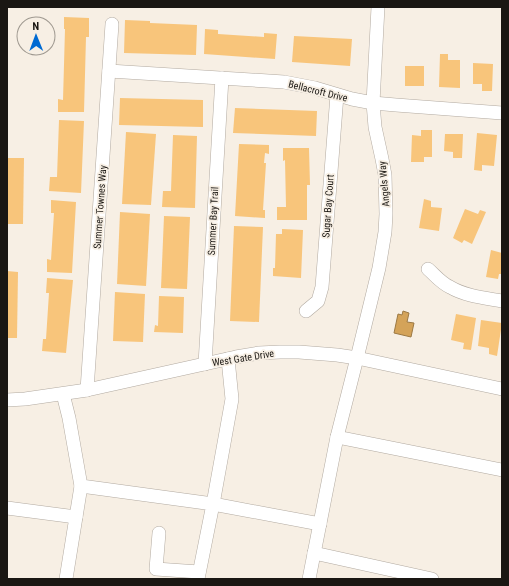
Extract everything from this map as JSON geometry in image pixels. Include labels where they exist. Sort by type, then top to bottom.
[{"type":"street","name":"Angels Way","points":[[309,579],[337,437],[378,268],[384,232],[386,214],[385,175],[375,127],[373,103],[378,7]]},
{"type":"street","name":"Summer Townes Way","points":[[87,390],[112,24]]},
{"type":"street","name":"Bellacroft Drive","points":[[109,71],[294,84],[373,103],[502,113]]},
{"type":"street","name":"Summer Bay Trail","points":[[205,364],[222,78]]},
{"type":"street","name":"Sugar Bay Court","points":[[306,311],[318,301],[322,287],[336,95]]},
{"type":"street","points":[[428,269],[450,288],[464,294],[502,301]]},
{"type":"street","name":"West Gate Drive","points":[[7,400],[25,399],[87,390],[259,353],[293,352],[318,353],[357,358],[502,389]]},
{"type":"street","points":[[159,533],[156,569],[198,576],[232,400],[228,359]]},
{"type":"street","points":[[63,394],[69,418],[81,486],[66,579]]},
{"type":"street","points":[[337,437],[502,470]]},
{"type":"street","points":[[81,486],[213,504],[320,524]]},
{"type":"street","points":[[7,508],[76,517]]},
{"type":"street","points":[[314,553],[432,579]]},
{"type":"shaded area","points":[[403,311],[409,313],[407,322],[414,323],[411,337],[394,333],[398,314],[402,315]]},
{"type":"building","points":[[64,17],[89,18],[89,37],[86,37],[84,112],[58,112],[58,99],[63,100]]},
{"type":"building","points":[[125,20],[150,21],[150,23],[197,25],[196,55],[124,53]]},
{"type":"building","points":[[205,29],[218,30],[218,34],[264,37],[264,33],[277,34],[275,59],[204,54]]},
{"type":"building","points":[[294,36],[352,39],[350,66],[292,62]]},
{"type":"building","points":[[440,54],[448,54],[448,60],[460,60],[460,88],[439,87]]},
{"type":"building","points":[[473,63],[493,64],[492,91],[482,91],[482,84],[473,84]]},
{"type":"building","points":[[405,66],[424,66],[424,86],[405,86]]},
{"type":"building","points":[[120,98],[203,100],[203,127],[119,125]]},
{"type":"building","points":[[235,108],[317,111],[316,136],[233,133]]},
{"type":"building","points":[[59,120],[84,121],[81,193],[49,191],[50,177],[57,177]]},
{"type":"building","points":[[421,130],[432,130],[432,157],[424,157],[424,162],[411,162],[412,135],[421,136]]},
{"type":"building","points":[[126,132],[156,134],[151,205],[122,204]]},
{"type":"building","points":[[477,133],[497,135],[494,166],[482,165],[482,171],[474,170]]},
{"type":"building","points":[[445,134],[463,134],[462,158],[453,158],[453,152],[444,151]]},
{"type":"building","points":[[173,135],[197,136],[195,208],[162,207],[163,191],[171,191]]},
{"type":"building","points":[[239,144],[269,145],[269,154],[265,153],[264,163],[266,163],[263,210],[265,210],[265,218],[235,216]]},
{"type":"building","points":[[283,148],[309,148],[310,185],[307,185],[307,220],[277,220],[277,207],[286,207],[285,160],[283,161]]},
{"type":"building","points":[[7,158],[24,158],[23,224],[7,224]]},
{"type":"building","points":[[424,199],[431,201],[431,207],[442,208],[439,231],[419,228]]},
{"type":"building","points":[[51,200],[76,202],[72,273],[47,272],[47,259],[51,260],[54,213],[51,213]]},
{"type":"building","points":[[465,209],[478,214],[480,210],[486,212],[472,244],[464,240],[462,243],[453,238]]},
{"type":"building","points":[[120,212],[150,214],[146,286],[117,284]]},
{"type":"building","points":[[164,216],[190,217],[187,289],[161,288]]},
{"type":"building","points":[[234,226],[263,227],[259,322],[230,321]]},
{"type":"building","points":[[282,229],[303,230],[301,278],[273,276],[273,268],[275,268],[276,234],[282,234]]},
{"type":"building","points":[[491,250],[502,253],[502,274],[499,274],[498,279],[486,277]]},
{"type":"building","points":[[7,271],[18,272],[17,338],[7,338]]},
{"type":"building","points":[[47,278],[73,280],[66,353],[42,351],[43,339],[46,339],[49,293],[46,293]]},
{"type":"building","points":[[115,292],[145,294],[143,342],[113,341]]},
{"type":"building","points":[[159,296],[184,297],[183,333],[154,332],[155,325],[158,326]]},
{"type":"building","points":[[456,314],[476,318],[471,350],[463,349],[464,343],[451,340]]},
{"type":"building","points":[[481,320],[502,323],[497,356],[489,354],[489,348],[478,346]]}]
